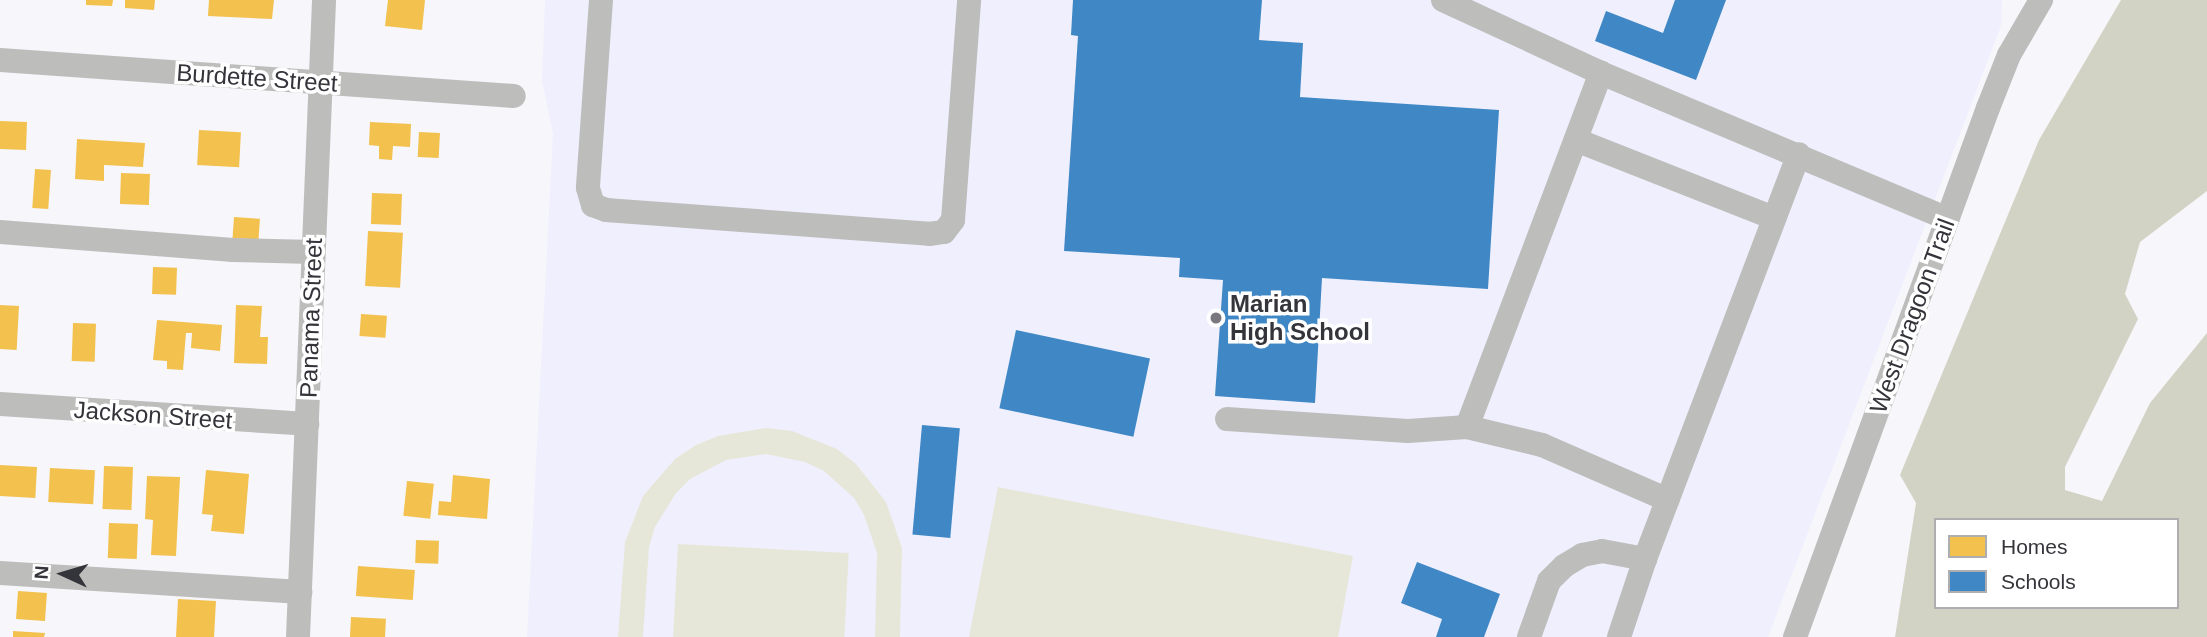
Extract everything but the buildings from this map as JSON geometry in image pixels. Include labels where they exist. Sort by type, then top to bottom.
[{"type":"street","name":"Panama Street","points":[[298,637],[324,0]]},
{"type":"street","points":[[601,0],[588,188],[593,205],[606,210],[929,234],[944,232],[953,220],[968,0]]},
{"type":"street","points":[[1443,0],[1601,73],[1799,154],[1948,219]]},
{"type":"street","name":"West Dragoon Trail","points":[[1795,637],[2026,11],[2041,0]]},
{"type":"street","name":"Burdette Street","points":[[0,60],[514,96]]},
{"type":"street","points":[[1467,427],[1601,73]]},
{"type":"street","points":[[1576,140],[1774,218]]},
{"type":"street","points":[[1619,637],[1645,559],[1799,154]]},
{"type":"street","points":[[0,232],[233,250],[313,252]]},
{"type":"street","name":"Jackson Street","points":[[0,404],[307,424]]},
{"type":"street","points":[[1227,419],[1408,431],[1467,427],[1542,445],[1668,500]]},
{"type":"street","points":[[1529,637],[1549,582],[1564,566],[1582,555],[1602,551],[1645,559]]},
{"type":"street","points":[[0,573],[300,592]]},
{"type":"shaded area","name":"Marian High School","points":[[545,0],[2002,0],[2001,26],[1768,637],[527,637],[553,134],[542,80]]},
{"type":"shaded area","points":[[2121,0],[2207,0],[2207,191],[2140,242],[2125,294],[2138,319],[2065,467],[2065,490],[2102,501],[2150,403],[2207,333],[2207,637],[1895,637],[1916,503],[1900,475],[2039,140]]},
{"type":"shaded area","points":[[766,428],[792,431],[837,449],[856,464],[886,502],[902,548],[900,637],[875,637],[877,553],[864,515],[854,498],[824,471],[805,462],[766,454],[726,460],[690,479],[676,493],[655,527],[649,547],[643,637],[618,637],[625,542],[643,496],[675,459],[696,445],[718,436]]},
{"type":"shaded area","points":[[998,487],[1353,556],[1338,637],[969,637]]},
{"type":"shaded area","points":[[678,544],[849,553],[844,637],[673,637]]},
{"type":"place","name":"Marian High School","points":[[1216,318]]}]
